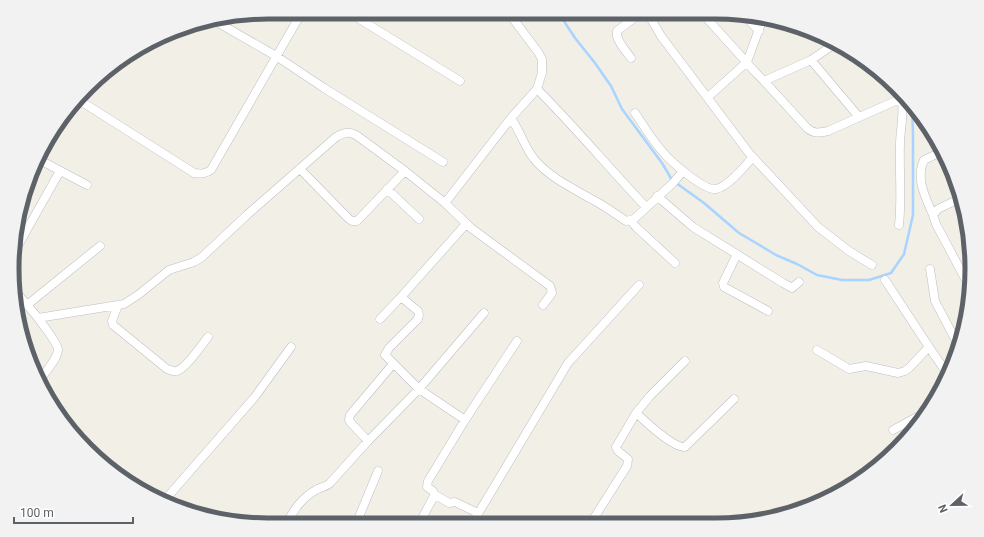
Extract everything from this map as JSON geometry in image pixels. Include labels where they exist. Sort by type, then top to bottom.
[{"type":"street","points":[[83,102],[194,173],[207,173],[211,170],[298,19]]},
{"type":"street","points":[[359,19],[460,81]]},
{"type":"street","points":[[445,203],[511,118],[537,89],[542,73],[542,59],[514,19]]},
{"type":"street","points":[[631,58],[616,34],[617,31],[633,19]]},
{"type":"street","points":[[650,19],[661,36],[753,157],[818,227],[849,251],[872,265]]},
{"type":"street","points":[[708,19],[807,128],[814,133],[819,134],[828,132],[898,98]]},
{"type":"street","points":[[750,21],[759,32]]},
{"type":"street","points":[[220,24],[276,56],[324,88],[443,162]]},
{"type":"street","points":[[708,97],[747,62],[761,24]]},
{"type":"street","points":[[764,81],[811,60],[830,47]]},
{"type":"street","points":[[811,60],[859,117]]},
{"type":"street","points":[[537,89],[646,206]]},
{"type":"street","points":[[899,225],[901,211],[900,167],[902,102]]},
{"type":"street","points":[[636,113],[661,150],[682,172],[709,189],[718,189],[727,183],[753,157]]},
{"type":"street","points":[[511,118],[535,159],[552,175],[626,221],[631,221],[675,263]]},
{"type":"street","points":[[38,318],[118,305],[129,301],[169,270],[189,264],[202,257],[248,214],[336,137],[343,133],[352,133],[405,171],[445,203],[466,224],[550,286],[552,293],[543,305]]},
{"type":"street","points":[[937,154],[924,160],[921,169],[923,190],[936,224],[964,277]]},
{"type":"street","points":[[43,162],[87,185]]},
{"type":"street","points":[[300,169],[352,221],[357,221],[405,171]]},
{"type":"street","points":[[21,242],[60,171]]},
{"type":"street","points":[[631,221],[673,183],[682,172]]},
{"type":"street","points":[[387,189],[418,219]]},
{"type":"street","points":[[657,196],[686,222],[791,287],[794,287],[799,282]]},
{"type":"street","points":[[933,215],[938,209],[955,201]]},
{"type":"street","points":[[380,319],[466,224]]},
{"type":"street","points":[[27,306],[100,246]]},
{"type":"street","points":[[738,254],[723,283],[724,287],[768,311]]},
{"type":"street","points":[[930,269],[935,301],[954,339]]},
{"type":"street","points":[[885,280],[944,369]]},
{"type":"street","points":[[476,518],[568,364],[639,285]]},
{"type":"street","points":[[401,297],[418,311],[419,317],[415,323],[386,352],[386,357],[419,389],[465,420]]},
{"type":"street","points":[[21,298],[38,318],[57,345],[58,351],[55,358],[43,375]]},
{"type":"street","points":[[118,305],[112,321],[114,326],[162,365],[172,371],[184,366],[208,337]]},
{"type":"street","points":[[290,518],[315,490],[325,487],[330,483],[368,441],[419,389],[484,313]]},
{"type":"street","points":[[478,514],[455,502],[449,503],[434,494],[433,491],[427,487],[428,481],[465,420],[517,341]]},
{"type":"street","points":[[168,497],[254,398],[290,347]]},
{"type":"street","points":[[817,350],[849,369],[866,366],[898,373],[910,368],[929,347]]},
{"type":"street","points":[[594,518],[627,466],[628,459],[618,451],[616,447],[636,413],[650,396],[685,361]]},
{"type":"street","points":[[368,441],[351,423],[349,420],[350,415],[393,364]]},
{"type":"street","points":[[636,413],[674,443],[685,447],[734,398]]},
{"type":"street","points":[[893,430],[914,419]]},
{"type":"street","points":[[358,518],[378,471]]},
{"type":"street","points":[[422,518],[434,494]]},
{"type":"waterway","points":[[563,19],[611,86],[622,109],[662,163],[672,180],[704,203],[739,233],[776,255],[817,275],[842,280],[869,280],[891,273],[904,254],[913,215],[912,116]]}]
